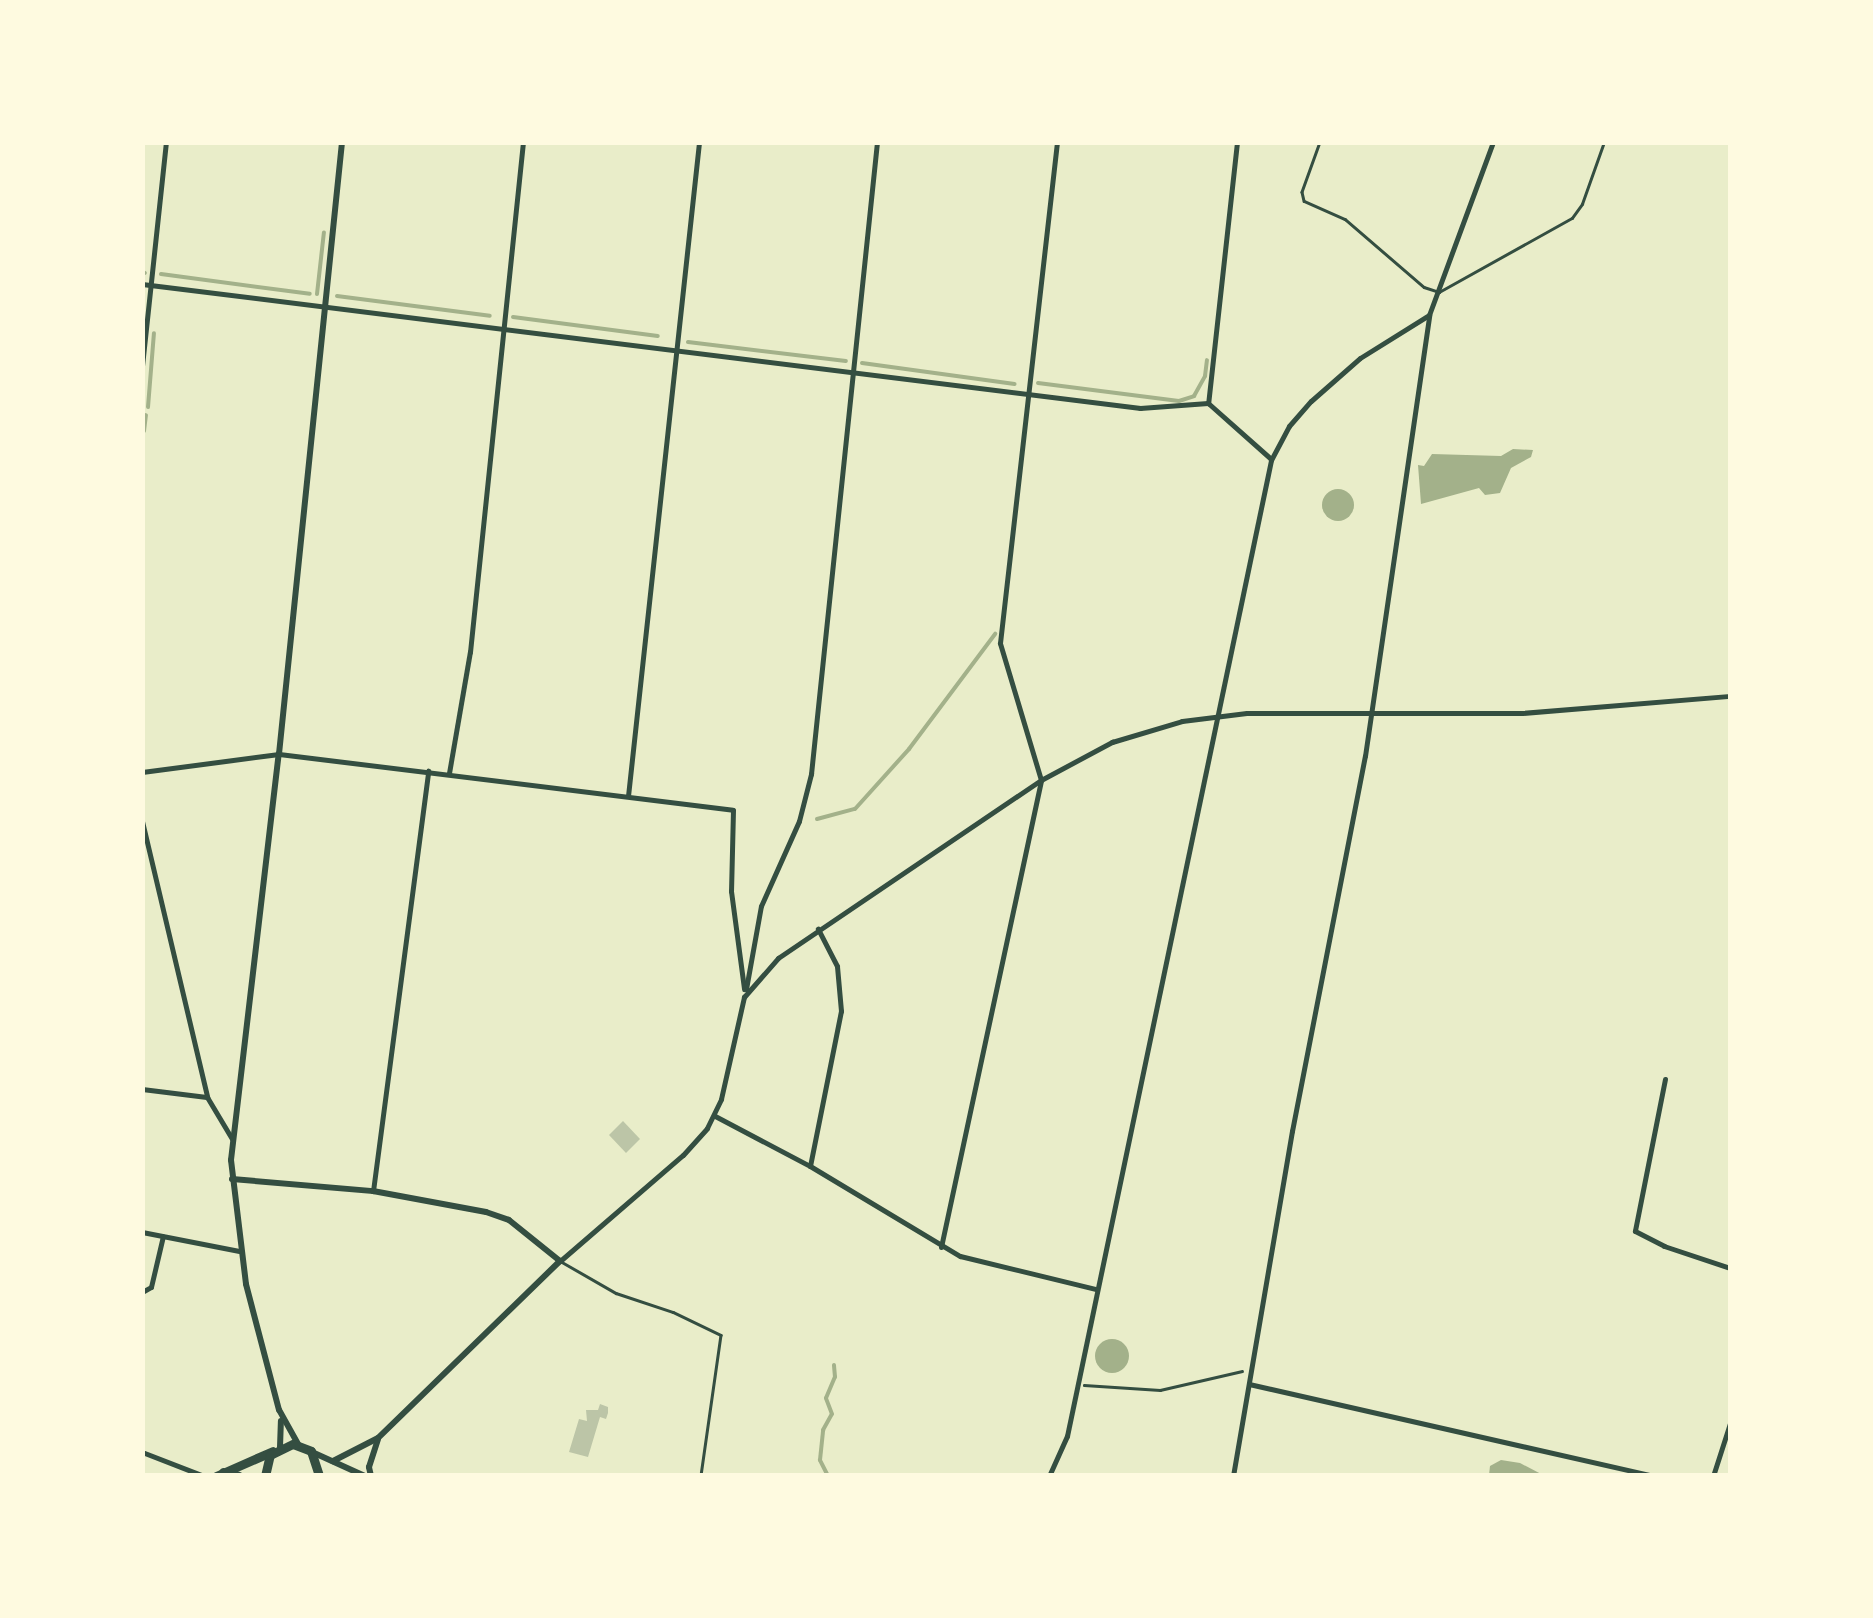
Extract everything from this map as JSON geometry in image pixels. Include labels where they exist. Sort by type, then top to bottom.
[{"type":"main road","points":[[219,1474],[278,1449],[299,1445],[311,1451],[320,1476]]},
{"type":"main road","points":[[265,1476],[267,1460],[278,1449]]},
{"type":"main road","points":[[219,1474],[238,1476]]},
{"type":"street","points":[[142,366],[166,142]]},
{"type":"street","points":[[299,1445],[279,1410],[238,1251],[232,1139],[279,754],[342,142]]},
{"type":"street","points":[[450,773],[457,707],[470,652],[523,142]]},
{"type":"street","points":[[628,796],[699,142]]},
{"type":"street","points":[[333,1461],[378,1438],[560,1261],[684,1155],[715,1116],[761,906],[799,821],[811,774],[877,142]]},
{"type":"street","points":[[940,1247],[1041,780],[1000,643],[1057,142]]},
{"type":"street","points":[[1208,403],[1237,142]]},
{"type":"street","points":[[1233,1476],[1292,1131],[1354,818],[1429,315],[1493,142]]},
{"type":"street","points":[[142,284],[1140,408],[1208,403],[1272,460]]},
{"type":"street","points":[[1048,1476],[1067,1436],[1272,460],[1289,426],[1311,401],[1360,358],[1429,315]]},
{"type":"street","points":[[744,997],[778,958],[818,929],[1041,780],[1125,737],[1216,715],[1370,710],[1522,713],[1730,696]]},
{"type":"street","points":[[142,753],[142,769],[279,754],[733,810],[731,891],[744,997]]},
{"type":"street","points":[[373,1191],[428,770]]},
{"type":"street","points":[[142,821],[208,1096],[232,1139]]},
{"type":"street","points":[[810,1166],[841,1011],[837,966],[818,929]]},
{"type":"street","points":[[1666,1080],[1636,1231],[1664,1246],[1730,1268]]},
{"type":"street","points":[[142,1089],[208,1096]]},
{"type":"street","points":[[715,1116],[810,1166],[940,1247],[1014,1272],[1096,1290]]},
{"type":"street","points":[[232,1179],[373,1191],[486,1212],[528,1233],[560,1261]]},
{"type":"street","points":[[142,1232],[238,1251]]},
{"type":"street","points":[[142,1292],[150,1287],[163,1236]]},
{"type":"street","points":[[1249,1384],[1655,1476]]},
{"type":"street","points":[[278,1449],[279,1410]]},
{"type":"street","points":[[1713,1476],[1730,1423]]},
{"type":"street","points":[[311,1451],[368,1476],[378,1438]]},
{"type":"street","points":[[142,1452],[204,1476]]},
{"type":"street","points":[[339,1476],[356,1476]]},
{"type":"lane","points":[[1320,142],[1302,192],[1304,201],[1345,219],[1424,288],[1439,292],[1572,218],[1582,204],[1604,142]]},
{"type":"lane","points":[[560,1261],[616,1293],[673,1312],[721,1335],[701,1476]]},
{"type":"path","points":[[1077,1384],[1160,1390],[1242,1370]]},
{"type":"shaded area","points":[[1513,449],[1533,450],[1531,457],[1511,468],[1500,493],[1485,495],[1479,488],[1421,504],[1418,465],[1424,466],[1432,454],[1501,456]]},
{"type":"shaded area","points":[[1338,489],[1350,493],[1354,505],[1350,517],[1338,521],[1326,517],[1322,505],[1326,493]]},
{"type":"shaded area","points":[[1112,1339],[1124,1344],[1129,1356],[1124,1368],[1112,1373],[1100,1368],[1095,1356],[1100,1344]]},
{"type":"shaded area","points":[[1501,1460],[1520,1463],[1543,1475],[1489,1475],[1490,1466]]},
{"type":"building","points":[[623,1121],[640,1139],[626,1153],[609,1135]]},
{"type":"building","points":[[600,1404],[608,1407],[608,1413],[606,1419],[600,1417],[588,1457],[569,1452],[579,1419],[587,1421],[586,1410],[598,1410]]},
{"type":"waterway","points":[[317,294],[324,232]]},
{"type":"waterway","points":[[161,274],[310,294]]},
{"type":"waterway","points":[[337,296],[490,316]]},
{"type":"waterway","points":[[513,317],[658,336]]},
{"type":"waterway","points":[[148,407],[154,333]]},
{"type":"waterway","points":[[688,342],[846,361]]},
{"type":"waterway","points":[[1038,383],[1179,401],[1194,396],[1205,376],[1207,360]]},
{"type":"waterway","points":[[862,363],[1015,384]]},
{"type":"waterway","points":[[144,431],[146,415]]},
{"type":"waterway","points":[[817,819],[855,809],[909,749],[995,634]]},
{"type":"waterway","points":[[828,1476],[820,1460],[823,1430],[832,1414],[826,1398],[835,1377],[834,1365]]}]
